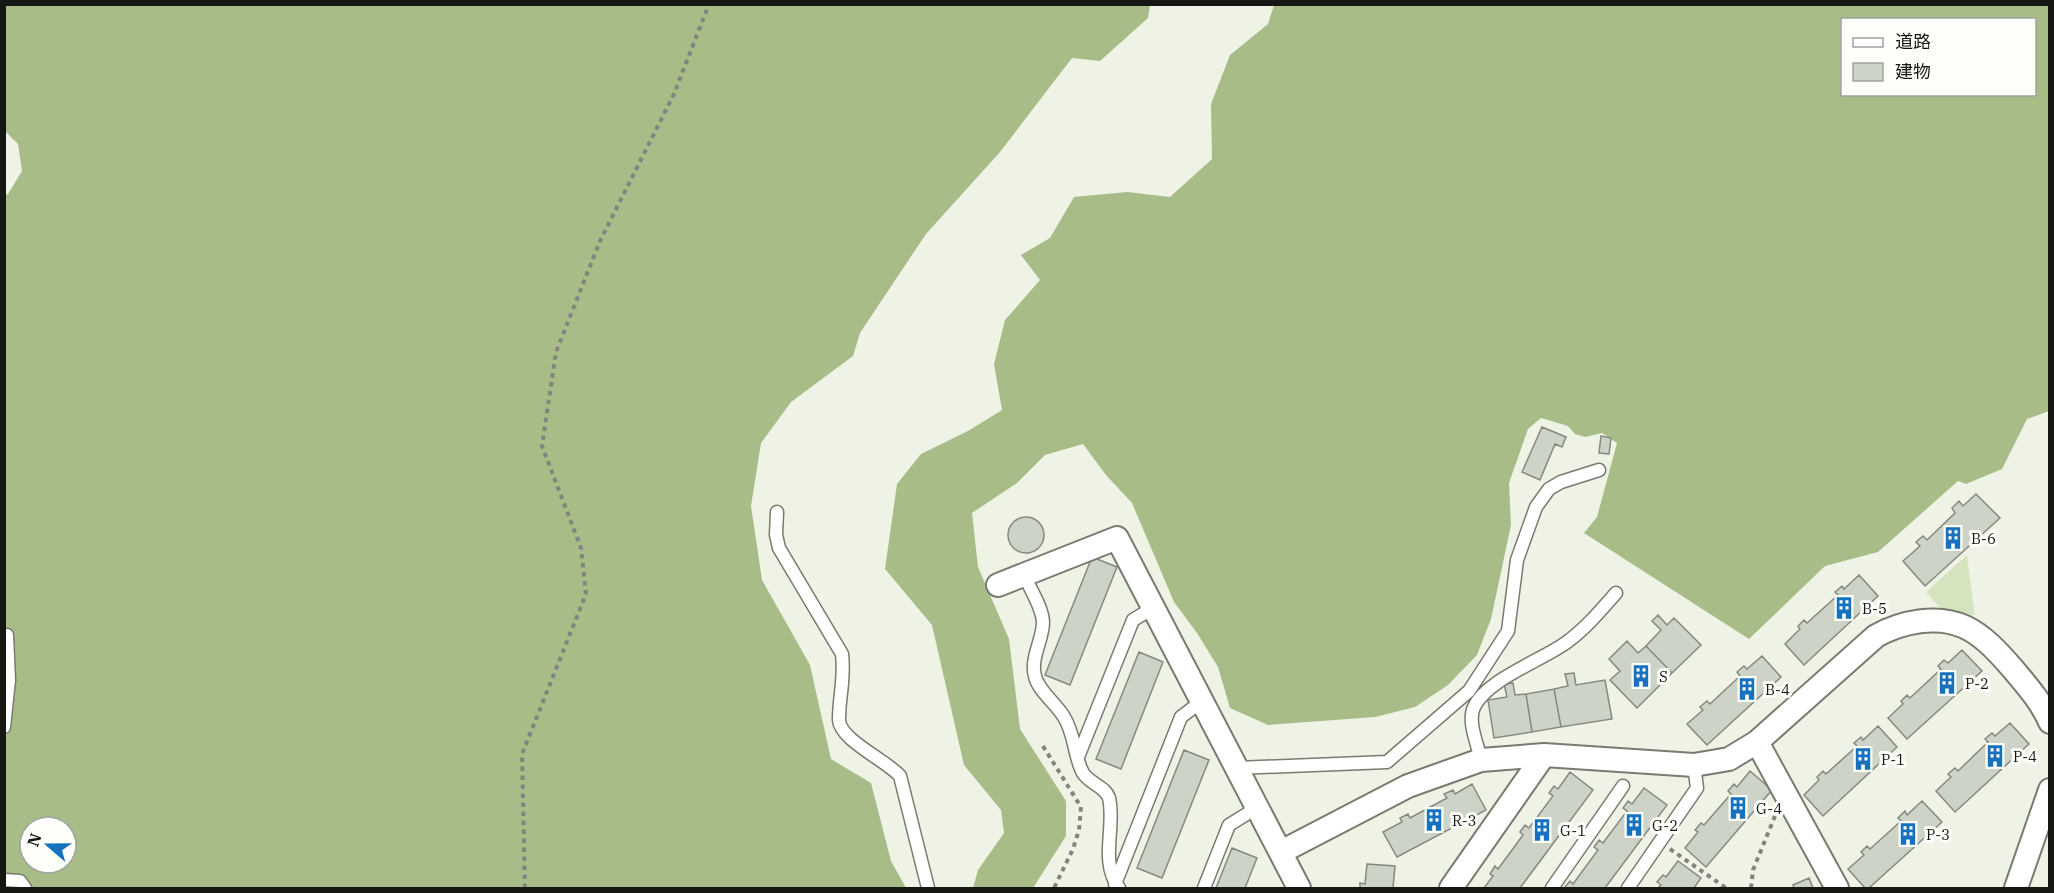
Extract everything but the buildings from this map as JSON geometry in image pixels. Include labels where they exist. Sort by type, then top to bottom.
[{"type":"street","points":[[998,585],[1117,538],[1299,888]]},
{"type":"street","points":[[1281,852],[1408,786],[1481,760],[1545,755],[1694,765],[1729,759],[1757,742],[1876,636],[1896,627],[1922,621],[1957,624],[1972,631],[1994,648],[2032,691],[2048,715]]},
{"type":"street","points":[[1757,742],[1837,888]]},
{"type":"street","points":[[1451,888],[1545,755]]},
{"type":"street","points":[[2016,888],[2049,790]]},
{"type":"lane","points":[[1237,768],[1387,762],[1469,691],[1508,631],[1517,560],[1536,507],[1549,489],[1561,482],[1599,470]]},
{"type":"lane","points":[[777,512],[776,535],[779,548],[842,654],[844,671],[839,722],[845,735],[892,767],[900,776],[928,888]]},
{"type":"lane","points":[[1024,575],[1041,612],[1043,622],[1034,665],[1035,677],[1040,687],[1065,717],[1083,772],[1108,796],[1110,808],[1108,845],[1117,886]]},
{"type":"lane","points":[[1481,760],[1472,723],[1474,707],[1486,691],[1567,642],[1591,621],[1616,593]]},
{"type":"lane","points":[[1078,757],[1133,620],[1153,608]]},
{"type":"lane","points":[[4,635],[7,635],[9,680],[4,727]]},
{"type":"lane","points":[[1117,886],[1181,717],[1202,701]]},
{"type":"lane","points":[[1628,888],[1697,788],[1694,765]]},
{"type":"lane","points":[[1552,888],[1623,786]]},
{"type":"lane","points":[[1204,888],[1229,825],[1258,807]]},
{"type":"lane","points":[[4,880],[20,882],[25,888]]},
{"type":"path","points":[[525,888],[522,754],[586,594],[581,548],[542,446],[556,352],[600,241],[674,94],[709,4]]},
{"type":"path","points":[[1043,746],[1081,807],[1079,830],[1073,849],[1054,888]]},
{"type":"path","points":[[1751,888],[1753,870],[1785,793]]},
{"type":"path","points":[[1660,842],[1726,888]]},
{"type":"green space","points":[[5,5],[1150,5],[1148,18],[1100,61],[1072,58],[1000,152],[926,234],[860,333],[853,356],[791,402],[761,443],[751,506],[762,580],[810,665],[831,759],[871,783],[891,861],[906,888],[5,888],[4,195],[8,194],[22,171],[18,144],[5,131]]},
{"type":"green space","points":[[1274,5],[2049,5],[2049,411],[2027,419],[2002,469],[1966,484],[1958,481],[1878,552],[1825,566],[1749,639],[1584,533],[1597,517],[1617,443],[1602,433],[1585,437],[1575,434],[1568,426],[1541,418],[1528,429],[1509,483],[1511,525],[1491,619],[1477,655],[1448,685],[1415,707],[1375,717],[1268,725],[1230,708],[1218,667],[1174,602],[1132,503],[1106,475],[1083,444],[1045,455],[1017,483],[972,513],[978,567],[1009,639],[1020,729],[1066,801],[1066,836],[1033,888],[973,888],[978,870],[1004,833],[1001,810],[964,765],[932,625],[885,569],[897,484],[921,454],[968,431],[1002,410],[994,364],[1005,320],[1040,280],[1021,255],[1050,238],[1074,197],[1127,192],[1170,197],[1212,159],[1211,104],[1230,55],[1268,24]]},
{"type":"green space","points":[[1967,555],[1975,615],[1943,611],[1926,592]]},
{"type":"place","name":"B-6","points":[[1953,538]]},
{"type":"place","name":"B-5","points":[[1844,608]]},
{"type":"place","name":"S","points":[[1641,676]]},
{"type":"place","name":"P-2","points":[[1947,683]]},
{"type":"place","name":"B-4","points":[[1747,689]]},
{"type":"place","name":"P-4","points":[[1995,756]]},
{"type":"place","name":"P-1","points":[[1863,759]]},
{"type":"place","name":"G-4","points":[[1738,808]]},
{"type":"place","name":"R-3","points":[[1434,820]]},
{"type":"place","name":"G-2","points":[[1634,825]]},
{"type":"place","name":"G-1","points":[[1542,830]]},
{"type":"place","name":"P-3","points":[[1908,834]]}]
